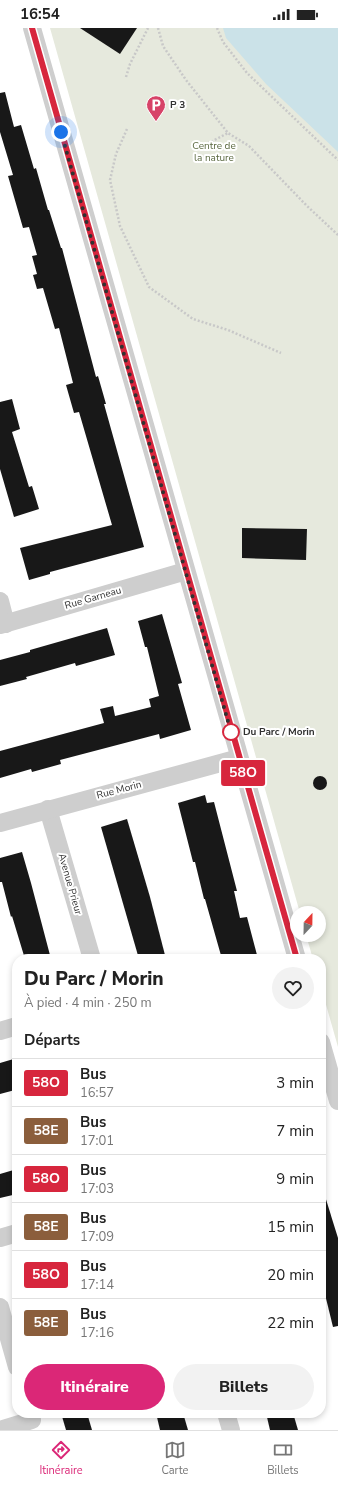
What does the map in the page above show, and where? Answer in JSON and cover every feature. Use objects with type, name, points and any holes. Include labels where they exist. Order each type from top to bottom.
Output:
[{"type":"street","points":[[32,28],[296,954]]},
{"type":"street","name":"Rue Garneau","points":[[3,625],[186,571]]},
{"type":"street","points":[[0,601],[3,625]]},
{"type":"street","name":"Rue Morin","points":[[0,823],[239,758]]},
{"type":"street","name":"Avenue Prieur","points":[[48,809],[91,954]]},
{"type":"street","points":[[0,1031],[12,1027]]},
{"type":"street","points":[[326,1059],[338,1101]]},
{"type":"street","points":[[0,1238],[12,1234]]},
{"type":"street","points":[[0,1306],[12,1349]]},
{"type":"street","points":[[227,1418],[231,1430]]},
{"type":"street","points":[[0,1430],[32,1421]]},
{"type":"path","points":[[126,76],[130,64],[148,28]]},
{"type":"path","points":[[158,28],[163,46],[186,80],[228,133],[249,146],[307,206],[338,235]]},
{"type":"path","points":[[217,28],[223,42],[247,73],[338,160]]},
{"type":"path","points":[[127,129],[116,154],[110,180],[120,226],[149,287],[193,319],[228,330],[281,352]]},
{"type":"path","points":[[197,149],[228,133]]},
{"type":"green space","name":"Centre de la nature","points":[[50,28],[338,28],[338,1047],[326,1005],[326,954],[312,954],[308,942],[326,942],[326,906],[298,906]]},
{"type":"water","points":[[223,28],[338,28],[338,152],[266,84],[226,38]]},
{"type":"building","points":[[80,28],[137,28],[120,54]]},
{"type":"building","points":[[5,92],[14,127],[21,125],[34,169],[36,168],[48,210],[62,248],[96,377],[98,376],[106,404],[104,404],[144,547],[50,572],[50,574],[29,580],[20,548],[112,525],[79,412],[74,413],[66,385],[73,383],[59,328],[55,329],[43,288],[37,289],[33,275],[37,274],[32,256],[37,255],[29,227],[23,228],[8,176],[13,175],[0,132],[0,93]]},
{"type":"building","points":[[12,399],[20,429],[12,432],[29,487],[32,486],[39,509],[14,517],[0,469],[0,402]]},
{"type":"building","points":[[242,528],[307,529],[306,560],[242,558]]},
{"type":"building","points":[[162,614],[182,683],[178,684],[191,730],[160,739],[159,734],[60,760],[61,764],[32,772],[31,769],[0,778],[0,751],[104,723],[100,709],[113,706],[115,716],[151,707],[149,699],[159,696],[147,647],[145,647],[138,621]]},
{"type":"building","points":[[107,628],[115,655],[76,666],[75,663],[26,677],[27,679],[0,686],[0,660]]},
{"type":"building","points":[[317,776],[323,776],[327,780],[327,786],[323,790],[317,790],[313,786],[313,780]]},
{"type":"building","points":[[205,795],[207,803],[214,802],[237,891],[234,891],[240,918],[247,917],[257,954],[221,954],[204,899],[195,862],[193,862],[178,803]]},
{"type":"building","points":[[127,819],[165,954],[138,954],[101,827]]},
{"type":"building","points":[[22,852],[50,954],[23,954],[12,916],[11,917],[2,882],[0,882],[0,858]]},
{"type":"building","points":[[12,1059],[12,1091],[0,1094],[0,1063]]},
{"type":"building","points":[[12,1170],[12,1195],[0,1198],[0,1174]]},
{"type":"building","points":[[326,1199],[338,1238],[338,1326],[333,1327],[326,1298]]},
{"type":"building","points":[[62,1418],[88,1418],[92,1430],[66,1430]]},
{"type":"building","points":[[157,1418],[184,1418],[188,1430],[160,1430]]},
{"type":"building","points":[[267,1418],[294,1418],[298,1430],[270,1430]]},
{"type":"bus line","name":"58O","points":[[32,28],[296,954]]},
{"type":"place","name":"P 3","points":[[156,122]]},
{"type":"place","name":"Du Parc / Morin","points":[[231,732]]},
{"type":"route","points":[[61,132],[231,732]]}]
